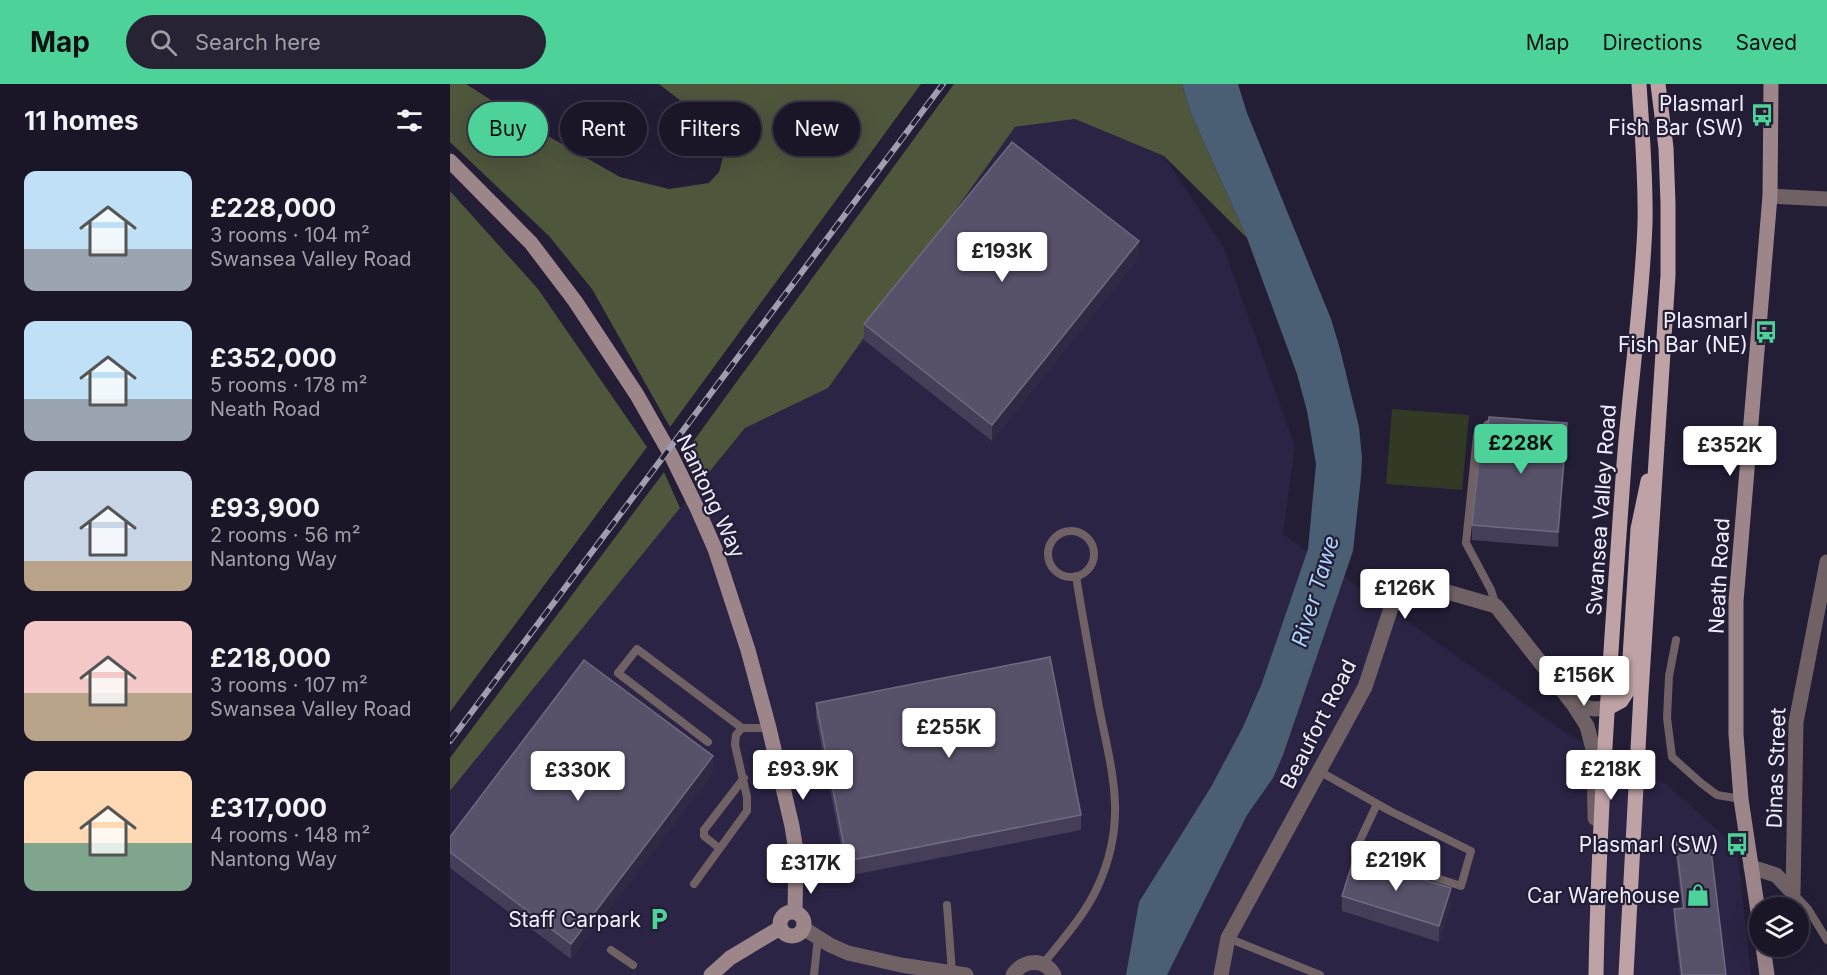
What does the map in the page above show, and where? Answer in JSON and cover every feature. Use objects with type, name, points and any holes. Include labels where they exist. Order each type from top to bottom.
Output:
[{"type":"main road","name":"Swansea Valley Road","points":[[1596,975],[1597,911],[1608,708],[1624,461],[1645,227],[1646,176],[1639,84]]},
{"type":"main road","points":[[1626,975],[1668,275],[1666,148],[1658,84]]},
{"type":"main road","points":[[1608,708],[1621,701],[1628,690],[1638,529],[1659,432]]},
{"type":"street","name":"Neath Road","points":[[1756,897],[1741,799],[1736,734],[1736,602],[1770,196],[1771,84]]},
{"type":"street","name":"Nantong Way","points":[[450,161],[531,243],[575,301],[637,396],[671,455],[715,549],[748,650],[792,826],[796,851],[795,912],[801,916],[803,928]]},
{"type":"street","points":[[1770,196],[1827,199]]},
{"type":"street","name":"Dinas Street","points":[[1793,893],[1796,722],[1822,605],[1827,562]]},
{"type":"street","name":"Beaufort Road","points":[[1221,975],[1228,938],[1365,687],[1392,605],[1437,589],[1496,606]]},
{"type":"street","points":[[1496,606],[1587,726],[1594,753],[1597,911]]},
{"type":"street","points":[[1553,679],[1579,691],[1594,688],[1610,675]]},
{"type":"street","points":[[1573,705],[1594,709],[1608,708]]},
{"type":"street","points":[[1751,867],[1776,875],[1793,893]]},
{"type":"street","points":[[795,912],[781,917],[780,928],[785,934],[792,936],[799,934],[803,928],[848,953],[959,974]]},
{"type":"street","points":[[711,975],[730,958],[780,928]]},
{"type":"street","points":[[1764,957],[1767,975]]},
{"type":"street","points":[[1013,975],[1022,965],[1029,963],[1043,964],[1054,975]]},
{"type":"lane","points":[[1496,606],[1491,590],[1466,543],[1477,435],[1488,424],[1511,421]]},
{"type":"lane","points":[[1065,532],[1081,533],[1092,545],[1093,561],[1089,568],[1076,576],[1069,577],[1057,572],[1048,554],[1052,541],[1065,532]]},
{"type":"lane","points":[[1043,964],[1082,915],[1098,885],[1114,832],[1115,784],[1076,576]]},
{"type":"lane","points":[[1676,640],[1670,676],[1667,718],[1672,757],[1717,795],[1741,799]]},
{"type":"lane","points":[[708,742],[618,673],[637,649],[742,728],[769,728]]},
{"type":"lane","points":[[694,884],[747,811],[744,778],[735,745],[736,735],[742,728]]},
{"type":"lane","points":[[1319,771],[1377,804],[1472,851],[1461,886],[1355,850],[1377,804]]},
{"type":"lane","points":[[719,848],[704,836],[704,830],[744,778]]},
{"type":"lane","points":[[1793,893],[1808,909],[1827,940]]},
{"type":"lane","points":[[947,905],[959,974]]},
{"type":"lane","points":[[814,975],[818,938]]},
{"type":"lane","points":[[1228,938],[1320,975]]},
{"type":"lane","points":[[611,950],[633,965]]},
{"type":"shaded area","points":[[1075,119],[1164,156],[1223,246],[1295,446],[1283,534],[1569,735],[1667,785],[1737,847],[1751,975],[450,975],[450,791],[745,428],[1015,127]]},
{"type":"green space","points":[[450,84],[466,84],[494,102],[468,102],[468,156],[548,156],[548,136],[560,143],[560,156],[583,156],[620,177],[669,189],[709,183],[719,172],[723,156],[761,156],[761,102],[682,102],[659,84],[921,84],[670,427],[592,289],[549,236],[450,142]]},
{"type":"green space","points":[[954,84],[1182,84],[1191,114],[1247,238],[1164,156],[1075,119],[1015,127],[828,388],[745,428],[697,487],[684,454]]},
{"type":"green space","points":[[450,191],[538,289],[647,447],[450,712]]},
{"type":"green space","points":[[1392,409],[1469,415],[1462,490],[1386,484]]},
{"type":"green space","points":[[664,472],[680,508],[450,791],[450,758]]},
{"type":"water","name":"River Tawe","points":[[1182,84],[1238,84],[1247,113],[1331,319],[1359,427],[1361,477],[1353,551],[1273,778],[1247,815],[1167,975],[1126,975],[1139,902],[1211,787],[1243,727],[1262,683],[1308,549],[1316,464],[1307,411],[1297,374],[1247,238],[1191,114]]},
{"type":"building","points":[[1012,142],[1139,241],[992,425],[864,324]]},
{"type":"building","points":[[1489,417],[1567,423],[1558,532],[1472,525],[1481,439],[1487,440]]},
{"type":"building","points":[[1050,657],[1081,815],[847,861],[816,703]]},
{"type":"building","points":[[584,660],[713,756],[571,944],[450,852],[450,837]]},
{"type":"building","name":"Car Warehouse","points":[[1705,838],[1704,851],[1711,850],[1726,975],[1682,975],[1674,909],[1684,908],[1676,842]]},
{"type":"building","points":[[1354,858],[1451,888],[1439,926],[1342,896]]},
{"type":"railway","points":[[450,741],[943,84]]},
{"type":"place","name":"Plasmarl Fish Bar (SW)","points":[[1762,115]]},
{"type":"place","name":"Plasmarl Fish Bar (NE)","points":[[1766,332]]},
{"type":"place","name":"Plasmarl (SW)","points":[[1737,844]]},
{"type":"place","name":"Car Warehouse","points":[[1698,895]]},
{"type":"place","name":"Staff Carpark","points":[[659,919]]}]
